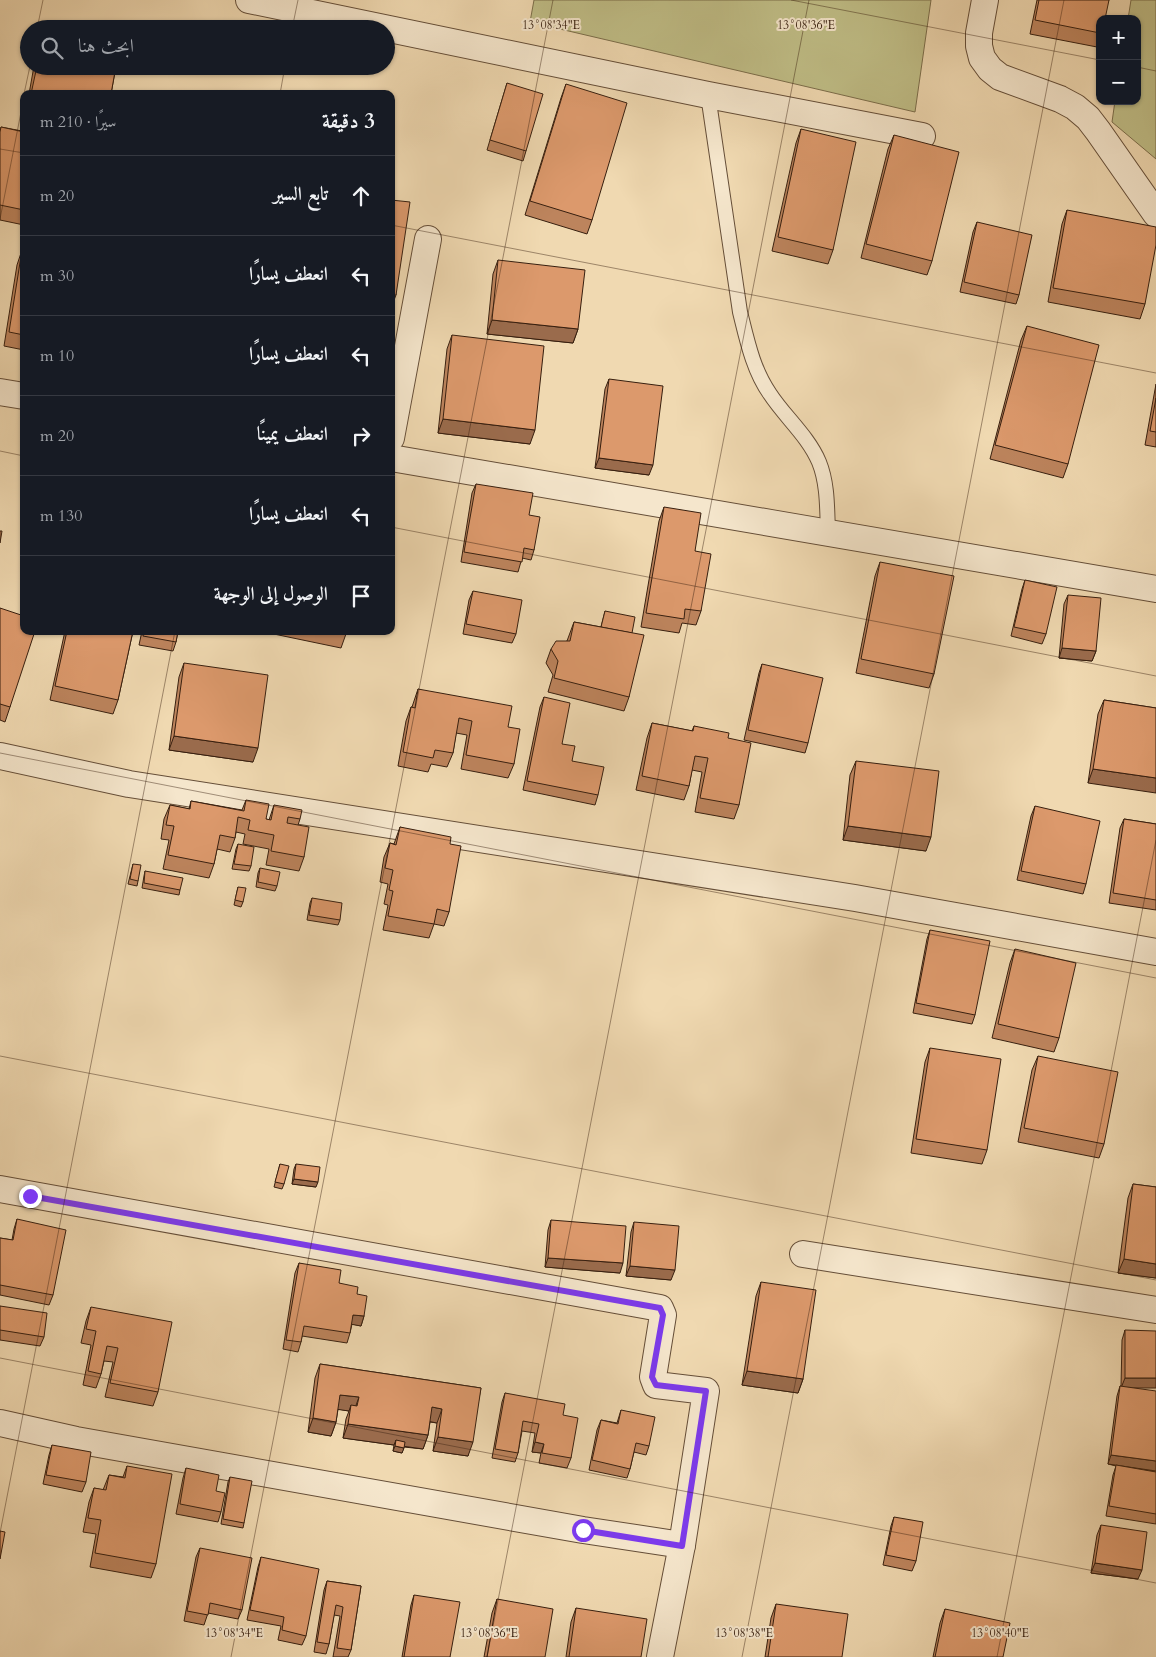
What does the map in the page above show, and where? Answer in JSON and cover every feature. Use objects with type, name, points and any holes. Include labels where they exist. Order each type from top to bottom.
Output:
[{"type":"street","points":[[249,0],[346,20]]},
{"type":"street","points":[[985,0],[979,33],[979,46],[982,58],[990,69],[1000,77],[1060,99],[1075,107],[1088,118],[1156,214]]},
{"type":"street","points":[[395,30],[708,95],[922,136]]},
{"type":"street","points":[[395,416],[428,239]]},
{"type":"street","points":[[0,392],[20,395]]},
{"type":"street","points":[[395,459],[1156,590]]},
{"type":"street","points":[[0,756],[129,784],[846,896],[1156,952]]},
{"type":"street","points":[[0,1189],[660,1308],[663,1315],[652,1377],[654,1382],[656,1385],[706,1391],[682,1546],[660,1657]]},
{"type":"street","points":[[803,1254],[1156,1310]]},
{"type":"street","points":[[0,1423],[76,1440],[682,1546]]},
{"type":"lane","points":[[708,95],[740,312],[747,339],[755,368],[769,393],[810,444],[820,463],[826,484],[828,533]]},
{"type":"shaded area","points":[[534,0],[931,0],[915,112],[530,22]]},
{"type":"shaded area","points":[[1131,0],[1156,0],[1156,159],[1112,122],[1114,105],[1141,105],[1141,15],[1129,15]]},
{"type":"building","points":[[1039,0],[1109,0],[1106,15],[1096,15],[1096,32],[1035,20]]},
{"type":"building","points":[[35,75],[114,75],[112,90],[32,90]]},
{"type":"building","points":[[507,83],[543,94],[526,151],[490,140]]},
{"type":"building","points":[[566,84],[627,103],[592,220],[530,201]]},
{"type":"building","points":[[1,127],[20,131],[20,209],[0,205]]},
{"type":"building","points":[[801,129],[856,142],[833,250],[778,237]]},
{"type":"building","points":[[894,135],[959,152],[932,261],[866,244]]},
{"type":"building","points":[[395,200],[410,202],[395,295]]},
{"type":"building","points":[[1067,210],[1156,227],[1156,245],[1145,304],[1053,288]]},
{"type":"building","points":[[977,222],[1032,235],[1019,295],[964,282]]},
{"type":"building","points":[[498,260],[585,270],[578,329],[492,320]]},
{"type":"building","points":[[20,263],[20,334],[9,332]]},
{"type":"building","points":[[1027,326],[1099,345],[1068,464],[995,445]]},
{"type":"building","points":[[452,335],[544,346],[535,430],[443,419]]},
{"type":"building","points":[[609,379],[663,386],[653,465],[599,458]]},
{"type":"building","points":[[1156,398],[1156,432],[1150,431]]},
{"type":"building","points":[[476,484],[533,493],[529,515],[540,517],[534,550],[524,548],[522,562],[464,552]]},
{"type":"building","points":[[664,507],[701,513],[695,551],[711,554],[701,611],[685,609],[684,619],[646,613]]},
{"type":"building","points":[[880,562],[954,576],[934,674],[861,659]]},
{"type":"building","points":[[1025,580],[1057,587],[1046,634],[1014,627]]},
{"type":"building","points":[[473,591],[522,600],[516,634],[466,624]]},
{"type":"building","points":[[1068,595],[1101,598],[1096,651],[1062,648]]},
{"type":"building","points":[[0,608],[20,615],[20,635],[34,635],[10,707],[0,704]]},
{"type":"building","points":[[605,611],[635,617],[632,633],[601,627]]},
{"type":"building","points":[[574,622],[644,635],[629,697],[554,678],[558,661],[551,649],[556,641],[570,641]]},
{"type":"building","points":[[66,635],[132,635],[118,700],[55,686]]},
{"type":"building","points":[[143,635],[177,635],[176,642]]},
{"type":"building","points":[[184,663],[268,675],[258,748],[174,736]]},
{"type":"building","points":[[762,664],[823,678],[808,743],[748,730]]},
{"type":"building","points":[[418,689],[512,706],[508,727],[520,729],[514,764],[466,755],[472,721],[459,718],[453,753],[435,750],[433,758],[403,752],[411,707],[415,708]]},
{"type":"building","points":[[544,697],[570,703],[562,744],[575,746],[572,761],[604,767],[598,795],[527,781]]},
{"type":"building","points":[[1104,700],[1156,708],[1156,778],[1093,769]]},
{"type":"building","points":[[652,723],[693,731],[694,726],[729,733],[728,738],[751,743],[739,805],[700,798],[708,758],[695,756],[689,786],[642,776]]},
{"type":"building","points":[[856,761],[939,771],[931,837],[848,826]]},
{"type":"building","points":[[246,800],[269,804],[266,819],[271,820],[274,805],[302,810],[300,819],[288,817],[287,823],[309,827],[304,857],[271,851],[274,835],[248,830],[250,820],[238,817],[235,838],[220,835],[214,864],[168,855],[174,826],[166,825],[170,805],[190,809],[191,801],[244,811]]},
{"type":"building","points":[[1035,806],[1100,821],[1086,884],[1021,871]]},
{"type":"building","points":[[1124,819],[1156,824],[1156,900],[1113,893]]},
{"type":"building","points":[[400,827],[451,837],[450,844],[461,846],[449,912],[437,909],[434,924],[388,916],[393,891],[389,890],[393,870],[385,868],[390,843],[396,845]]},
{"type":"building","points":[[238,844],[254,847],[251,866],[234,864]]},
{"type":"building","points":[[133,864],[141,865],[138,881],[130,879]]},
{"type":"building","points":[[260,868],[280,872],[277,886],[258,882]]},
{"type":"building","points":[[145,871],[183,878],[180,890],[144,883]]},
{"type":"building","points":[[238,887],[246,888],[243,902],[235,900]]},
{"type":"building","points":[[312,898],[342,903],[340,920],[309,915]]},
{"type":"building","points":[[930,930],[990,941],[975,1015],[916,1003]]},
{"type":"building","points":[[1015,949],[1076,963],[1059,1038],[998,1024]]},
{"type":"building","points":[[930,1048],[1001,1059],[987,1150],[916,1139]]},
{"type":"building","points":[[1038,1056],[1118,1072],[1104,1144],[1024,1128]]},
{"type":"building","points":[[280,1164],[289,1166],[284,1184],[275,1182]]},
{"type":"building","points":[[296,1164],[320,1167],[318,1182],[294,1179]]},
{"type":"building","points":[[1133,1184],[1156,1187],[1156,1264],[1124,1259]]},
{"type":"building","points":[[17,1219],[66,1230],[53,1295],[0,1285],[0,1238],[13,1240]]},
{"type":"building","points":[[551,1220],[626,1226],[623,1263],[548,1258]]},
{"type":"building","points":[[634,1222],[679,1226],[675,1270],[630,1266]]},
{"type":"building","points":[[299,1263],[341,1270],[339,1283],[358,1287],[357,1294],[367,1296],[364,1316],[353,1315],[350,1333],[304,1326],[301,1342],[286,1340]]},
{"type":"building","points":[[761,1282],[816,1290],[803,1379],[747,1371]]},
{"type":"building","points":[[0,1306],[47,1313],[44,1337],[0,1330]]},
{"type":"building","points":[[91,1307],[172,1322],[158,1392],[110,1383],[118,1348],[107,1346],[101,1374],[88,1371],[96,1331],[86,1329]]},
{"type":"building","points":[[1125,1330],[1156,1331],[1156,1378],[1125,1378]]},
{"type":"building","points":[[320,1364],[481,1388],[473,1442],[438,1437],[442,1409],[432,1407],[428,1435],[348,1424],[351,1405],[357,1406],[359,1397],[340,1395],[336,1422],[313,1418]]},
{"type":"building","points":[[1120,1386],[1156,1391],[1156,1461],[1111,1455]]},
{"type":"building","points":[[505,1393],[565,1404],[563,1415],[578,1418],[571,1458],[542,1453],[544,1444],[535,1442],[539,1424],[523,1421],[518,1453],[495,1449]]},
{"type":"building","points":[[621,1410],[655,1417],[649,1446],[636,1443],[630,1469],[592,1460],[601,1420],[618,1424]]},
{"type":"building","points":[[396,1440],[405,1442],[404,1448],[395,1446]]},
{"type":"building","points":[[52,1445],[91,1452],[86,1482],[46,1475]]},
{"type":"building","points":[[1116,1465],[1156,1472],[1156,1514],[1109,1506]]},
{"type":"building","points":[[127,1466],[172,1474],[156,1564],[95,1553],[101,1520],[88,1518],[94,1488],[106,1490],[109,1475],[125,1478]]},
{"type":"building","points":[[186,1468],[219,1475],[216,1491],[225,1493],[221,1512],[180,1504]]},
{"type":"building","points":[[230,1477],[252,1481],[244,1523],[223,1519]]},
{"type":"building","points":[[894,1517],[923,1522],[916,1561],[886,1555]]},
{"type":"building","points":[[1101,1525],[1147,1532],[1142,1570],[1095,1563]]},
{"type":"building","points":[[0,1531],[5,1532],[0,1559]]},
{"type":"building","points":[[200,1548],[252,1558],[242,1610],[210,1603],[208,1615],[187,1611]]},
{"type":"building","points":[[261,1557],[319,1569],[306,1636],[282,1630],[284,1617],[250,1610]]},
{"type":"building","points":[[327,1581],[361,1586],[351,1650],[337,1648],[343,1607],[336,1605],[329,1644],[317,1642]]},
{"type":"building","points":[[414,1595],[460,1602],[450,1657],[404,1657]]},
{"type":"building","points":[[497,1599],[553,1609],[545,1657],[487,1657]]},
{"type":"building","points":[[776,1604],[848,1614],[842,1657],[768,1657]]},
{"type":"building","points":[[576,1608],[647,1619],[641,1657],[569,1657]]},
{"type":"building","points":[[945,1609],[1010,1623],[1003,1657],[935,1657]]},
{"type":"route","points":[[30,1196],[660,1308],[663,1315],[652,1377],[654,1382],[656,1385],[706,1391],[682,1546],[583,1530]]}]
